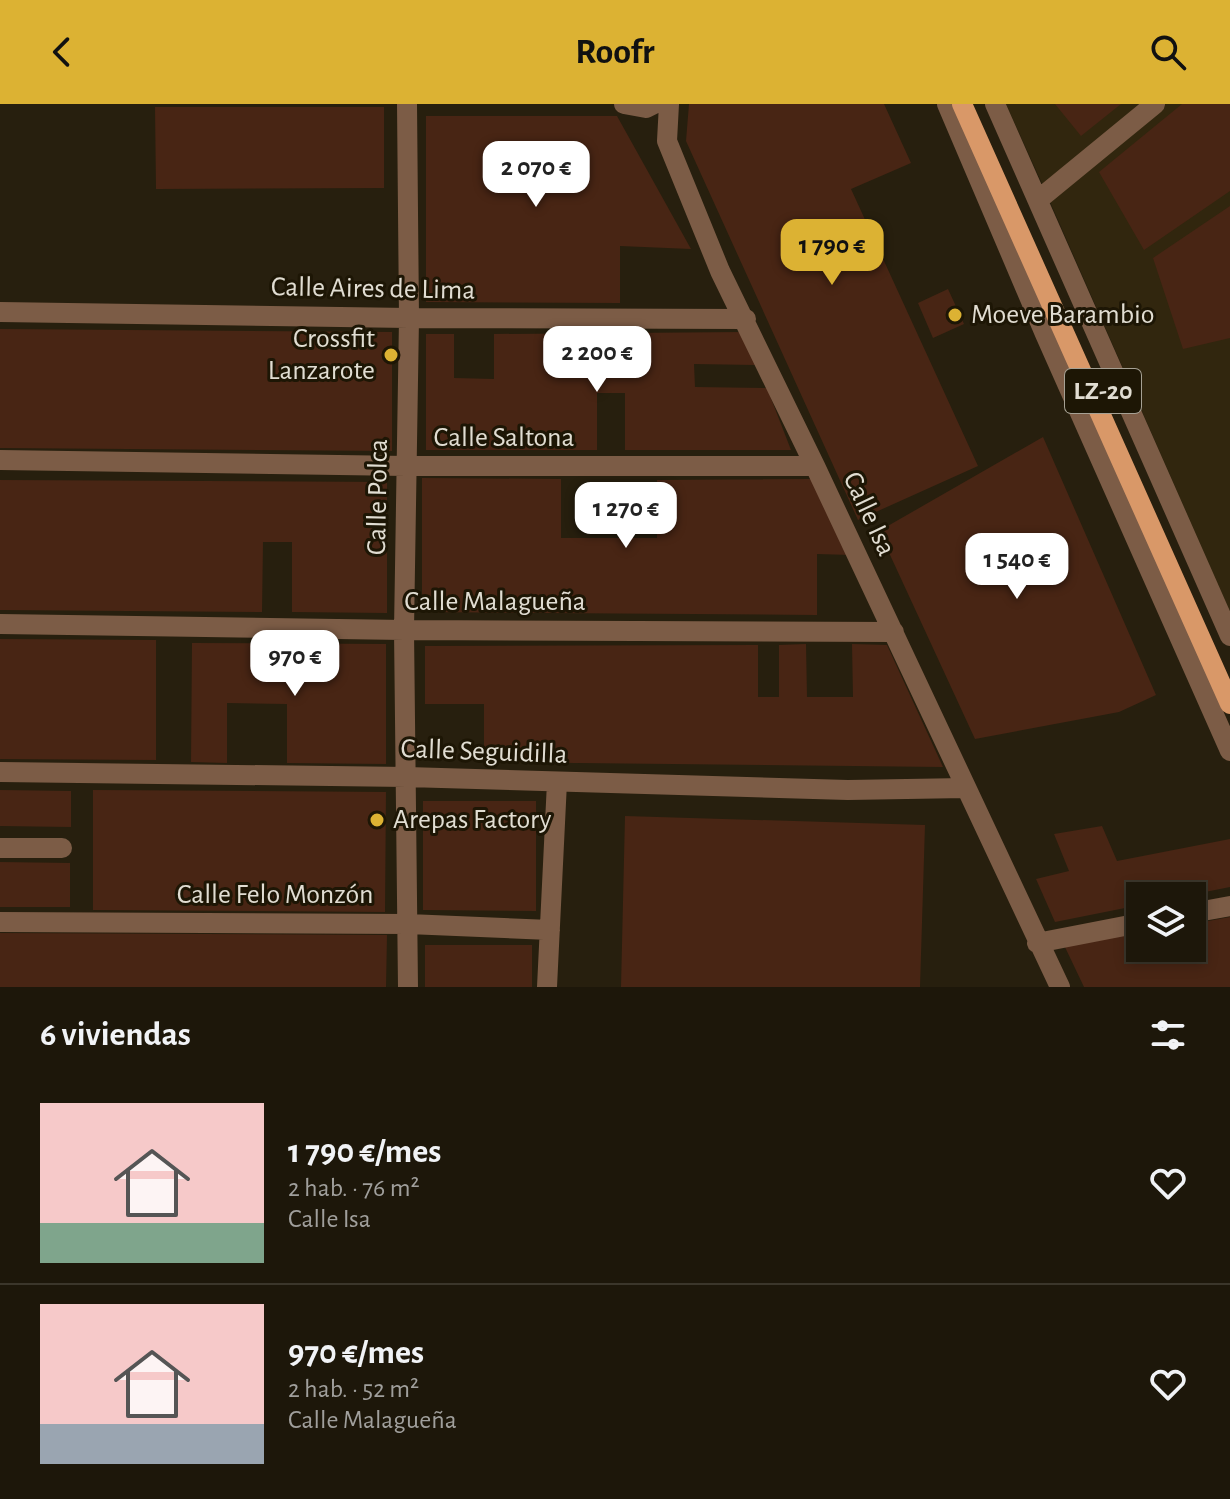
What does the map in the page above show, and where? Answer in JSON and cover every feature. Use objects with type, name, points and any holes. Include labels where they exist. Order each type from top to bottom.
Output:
[{"type":"main road","points":[[956,104],[972,160],[1042,285]]},
{"type":"main road","name":"LZ-20","points":[[962,104],[1230,704]]},
{"type":"main road","name":"LZ-20","points":[[976,104],[1230,678]]},
{"type":"street","name":"Calle Polca","points":[[407,104],[409,318],[404,630],[408,987]]},
{"type":"street","points":[[624,104],[646,108],[654,104]]},
{"type":"street","name":"Calle Isa","points":[[669,104],[667,141],[720,271],[746,319],[1060,987]]},
{"type":"street","points":[[947,104],[1230,751]]},
{"type":"street","points":[[995,104],[1230,636]]},
{"type":"street","points":[[1038,200],[1155,104]]},
{"type":"street","name":"Calle Aires de Lima","points":[[0,312],[746,319]]},
{"type":"street","name":"Calle Saltona","points":[[0,460],[406,466],[815,466]]},
{"type":"street","name":"Calle Malagueña","points":[[0,624],[894,632]]},
{"type":"street","name":"Calle Seguidilla","points":[[0,772],[407,777],[848,790],[965,788]]},
{"type":"street","points":[[547,987],[557,782]]},
{"type":"street","points":[[0,848],[62,848]]},
{"type":"street","points":[[1206,910],[1230,906]]},
{"type":"street","name":"Calle Felo Monzón","points":[[0,922],[408,924],[550,930]]},
{"type":"street","points":[[1037,943],[1126,926]]},
{"type":"shaded area","points":[[1006,104],[1230,104],[1230,612],[1041,181]]},
{"type":"building","points":[[689,104],[884,104],[911,163],[851,189],[978,466],[858,520],[686,141]]},
{"type":"building","points":[[1055,104],[1121,104],[1081,136]]},
{"type":"building","points":[[1182,104],[1230,104],[1230,191],[1144,250],[1099,172]]},
{"type":"building","points":[[155,107],[384,107],[384,188],[156,189]]},
{"type":"building","points":[[426,116],[617,116],[691,249],[620,246],[620,303],[426,302]]},
{"type":"building","points":[[1230,206],[1230,338],[1183,349],[1153,258]]},
{"type":"building","points":[[948,289],[964,324],[933,338],[918,303]]},
{"type":"building","points":[[0,329],[392,332],[392,451],[0,448]]},
{"type":"building","points":[[743,332],[755,365],[694,364],[695,387],[767,388],[791,450],[625,450],[625,393],[597,393],[597,450],[426,450],[426,334],[454,334],[454,378],[494,379],[494,334]]},
{"type":"building","points":[[1043,437],[1156,695],[1119,712],[975,739],[879,531]]},
{"type":"building","points":[[422,478],[561,479],[561,538],[657,538],[657,480],[811,479],[851,555],[817,554],[817,615],[422,612]]},
{"type":"building","points":[[0,480],[387,482],[387,613],[292,612],[292,542],[263,542],[262,612],[0,610]]},
{"type":"building","points":[[0,639],[156,640],[156,760],[0,759]]},
{"type":"building","points":[[192,643],[386,644],[386,764],[287,763],[287,704],[227,703],[227,763],[191,762]]},
{"type":"building","points":[[806,644],[807,697],[853,697],[852,644],[887,645],[943,767],[484,762],[484,704],[425,704],[425,646],[758,645],[758,697],[779,697],[779,645]]},
{"type":"building","points":[[0,790],[71,791],[71,827],[0,826]]},
{"type":"building","points":[[93,790],[386,792],[385,912],[93,910]]},
{"type":"building","points":[[423,801],[536,801],[536,911],[423,910]]},
{"type":"building","points":[[625,816],[925,825],[920,987],[621,987]]},
{"type":"building","points":[[1102,826],[1117,861],[1230,839],[1230,887],[1206,892],[1206,882],[1126,882],[1126,908],[1055,922],[1036,879],[1069,871],[1054,834]]},
{"type":"building","points":[[0,862],[70,863],[70,907],[0,907]]},
{"type":"building","points":[[1230,917],[1230,987],[1084,987],[1064,945],[1126,934],[1126,962],[1206,962],[1206,921]]},
{"type":"building","points":[[0,933],[387,935],[386,987],[0,987]]},
{"type":"building","points":[[425,945],[532,945],[532,987],[425,987]]},
{"type":"place","name":"Moeve Barambio","points":[[955,315]]},
{"type":"place","name":"Crossfit Lanzarote","points":[[391,355]]},
{"type":"place","name":"Arepas Factory","points":[[377,820]]}]
